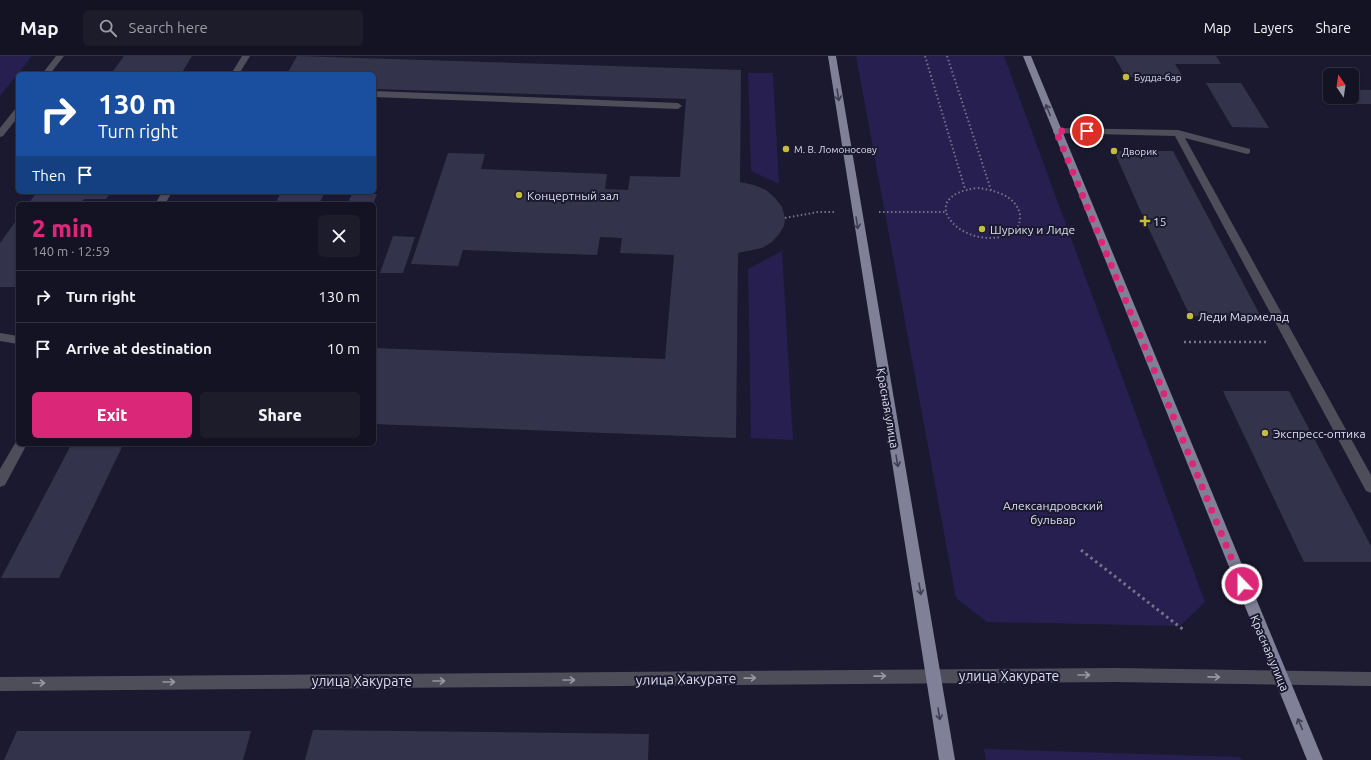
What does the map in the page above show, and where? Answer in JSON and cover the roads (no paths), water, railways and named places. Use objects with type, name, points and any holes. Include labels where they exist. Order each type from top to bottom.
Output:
[{"type":"main road","name":"Красная улица","points":[[832,56],[876,340],[947,760]]},
{"type":"main road","name":"Красная улица","points":[[1027,56],[1056,131],[1315,760]]},
{"type":"street","points":[[48,72],[60,56]]},
{"type":"street","points":[[236,72],[246,56]]},
{"type":"street","points":[[376,94],[678,106]]},
{"type":"street","points":[[0,134],[16,114]]},
{"type":"street","points":[[1056,131],[1178,134],[1247,151]]},
{"type":"street","points":[[1178,134],[1371,487]]},
{"type":"street","points":[[0,338],[16,340]]},
{"type":"street","points":[[0,481],[20,446]]},
{"type":"street","name":"улица Хакурате","points":[[0,684],[933,676],[1371,679]]},
{"type":"place","name":"Будда-бар","points":[[1126,77]]},
{"type":"place","name":"М. В. Ломоносову","points":[[786,149]]},
{"type":"place","name":"Дворик","points":[[1114,151]]},
{"type":"place","name":"Концертный зал","points":[[519,195]]},
{"type":"place","name":"15","points":[[1145,221]]},
{"type":"place","name":"Шурику и Лиде","points":[[982,229]]},
{"type":"place","name":"Леди Мармелад","points":[[1190,316]]},
{"type":"place","name":"Экспресс-оптика","points":[[1265,433]]},
{"type":"park label","name":"Александровский бульвар","points":[[1053,512]]}]
